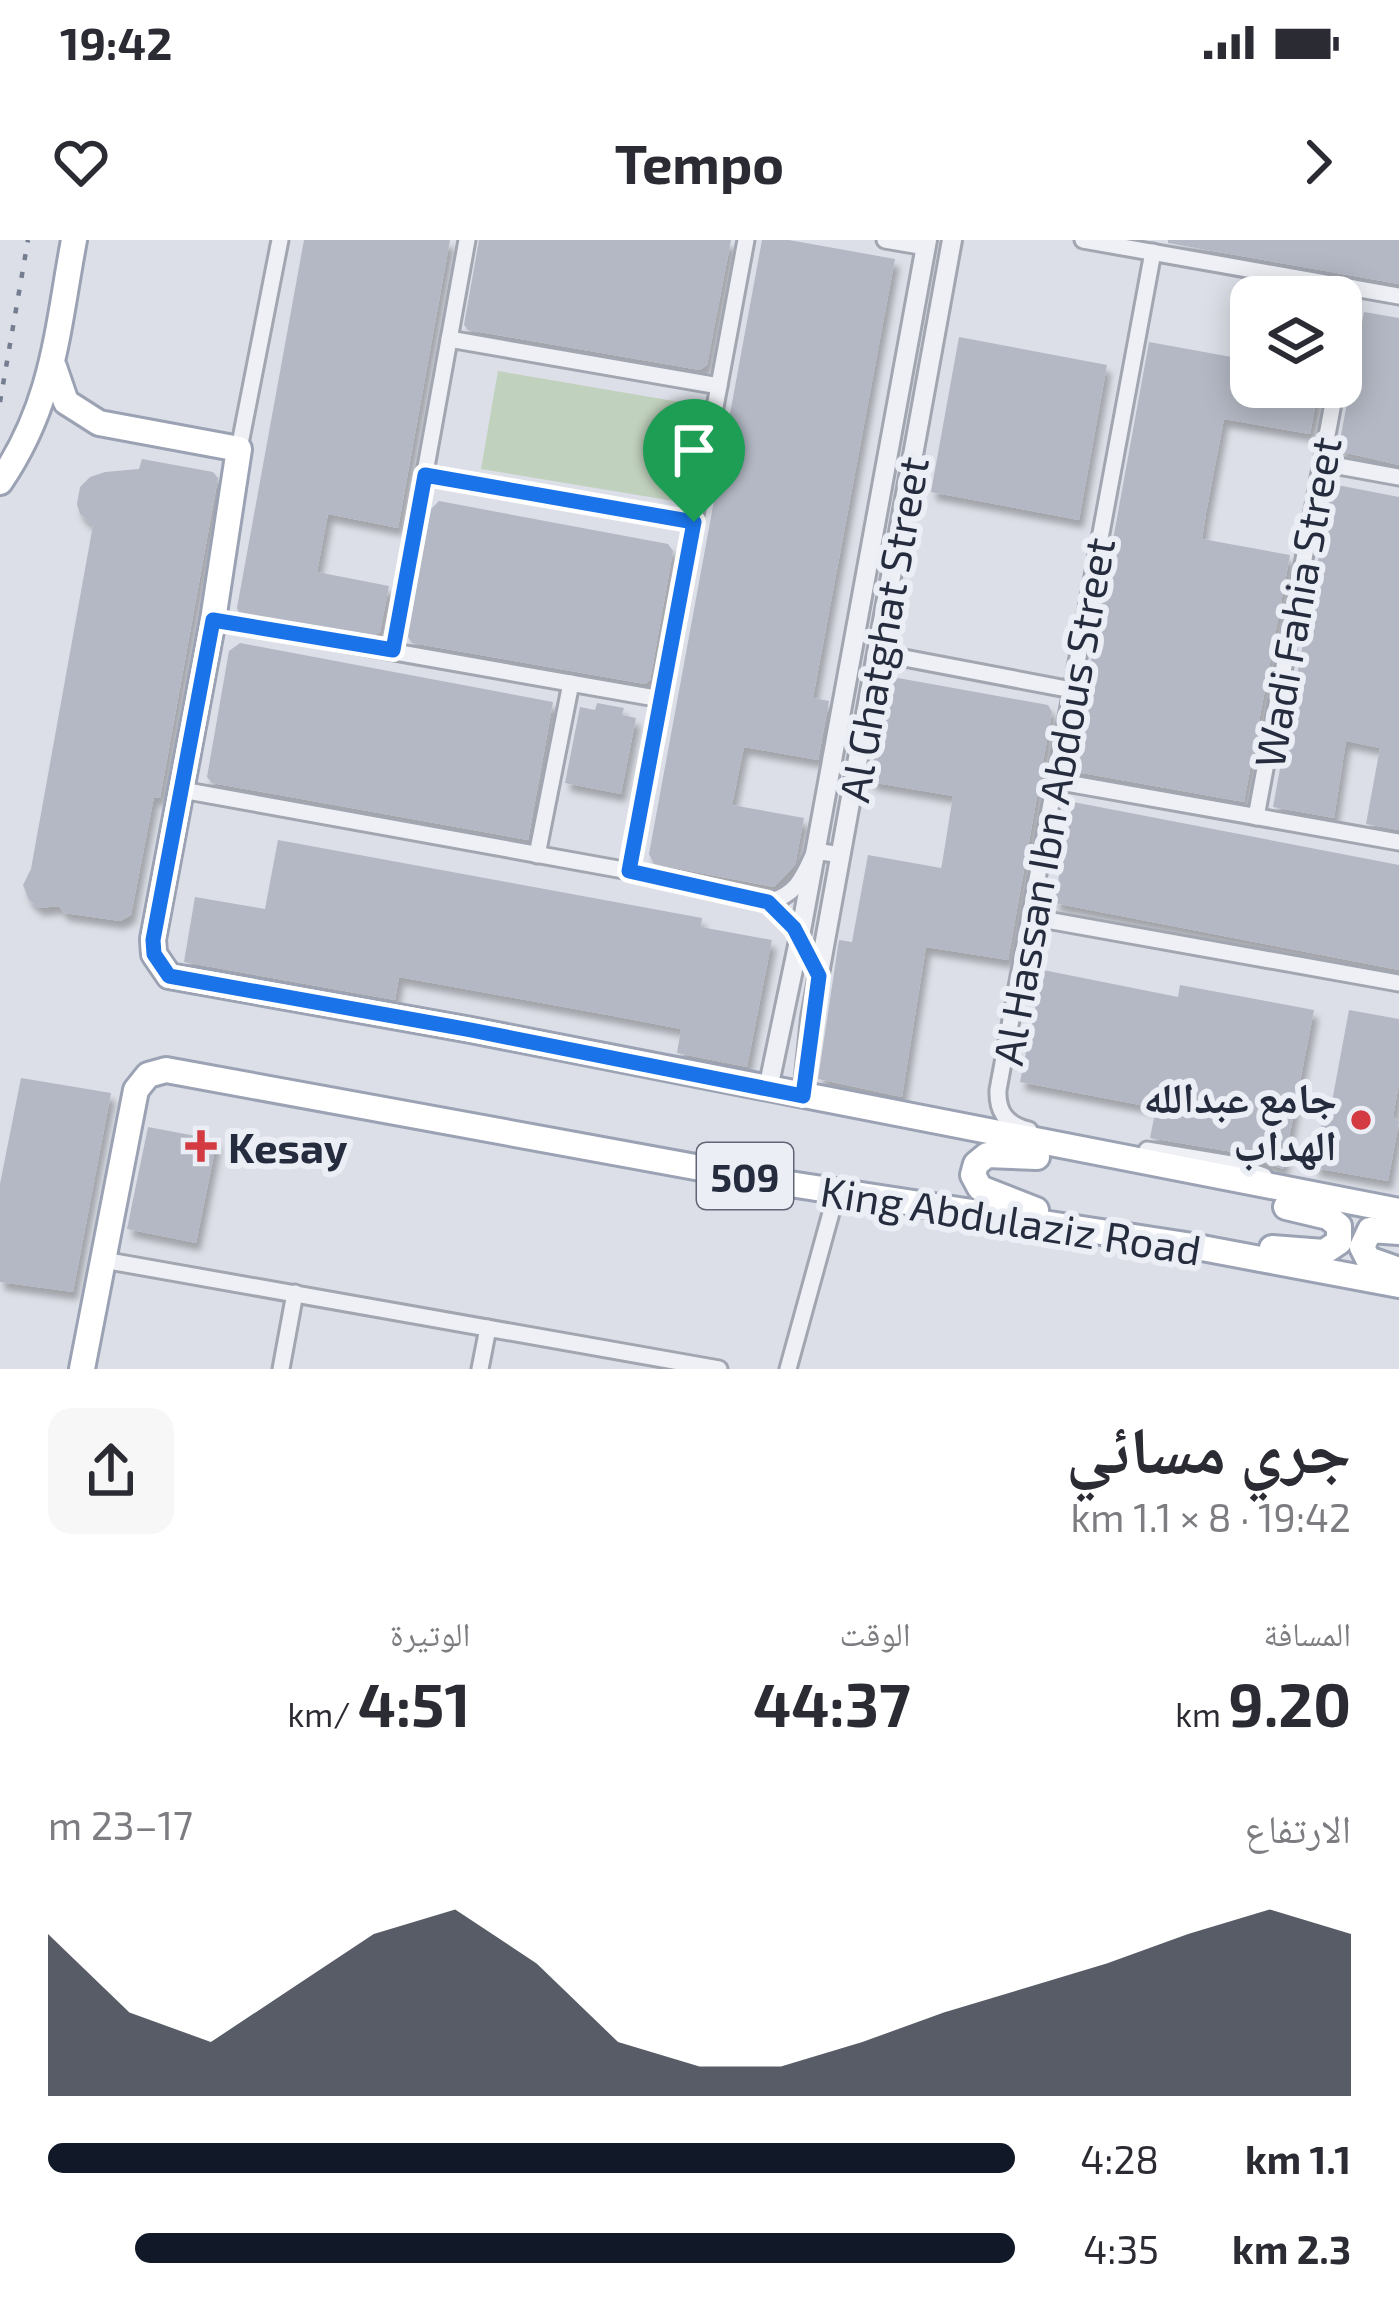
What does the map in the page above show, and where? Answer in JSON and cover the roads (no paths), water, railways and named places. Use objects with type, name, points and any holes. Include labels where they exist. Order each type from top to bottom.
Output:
[{"type":"main road","points":[[0,482],[36,417],[54,367],[74,240]]},
{"type":"main road","points":[[54,367],[66,402],[99,423],[239,449],[182,790]]},
{"type":"main road","name":"King Abdulaziz Road","points":[[182,790],[153,940],[154,954],[169,976],[471,1030],[1399,1211]]},
{"type":"main road","name":"King Abdulaziz Road","points":[[103,1260],[136,1090],[148,1075],[166,1070],[837,1191],[1186,1245],[1399,1285]]},
{"type":"main road","points":[[1074,1228],[995,1197],[980,1188],[973,1175],[976,1164],[987,1155],[1047,1158],[1080,1150]]},
{"type":"main road","name":"509","points":[[1186,1245],[1220,1240],[1324,1252],[1339,1242],[1339,1226],[1328,1217],[1252,1200],[1201,1174]]},
{"type":"main road","points":[[1399,1232],[1370,1230],[1362,1247],[1368,1259],[1399,1270]]},
{"type":"main road","points":[[82,1369],[103,1260]]},
{"type":"street","points":[[239,449],[280,240]]},
{"type":"street","points":[[393,650],[467,240]]},
{"type":"street","points":[[629,871],[746,240]]},
{"type":"street","points":[[885,240],[926,244]]},
{"type":"street","name":"Al Ghatghat Street","points":[[803,1096],[811,1018],[952,240]]},
{"type":"street","points":[[1084,240],[1287,276]]},
{"type":"street","name":"Al Ghatghat Street","points":[[768,1089],[926,244]]},
{"type":"street","name":"Al Hassan Ibn Abdous Street","points":[[1153,252],[998,1090],[1000,1109],[1019,1128],[1231,1164],[1298,1193]]},
{"type":"street","points":[[1362,289],[1399,296]]},
{"type":"street","points":[[449,339],[719,386]]},
{"type":"street","name":"Wadi Fahia Street","points":[[1256,817],[1332,408]]},
{"type":"street","points":[[1322,464],[1399,477]]},
{"type":"street","points":[[425,475],[694,522]]},
{"type":"street","points":[[213,620],[661,699]]},
{"type":"street","points":[[878,653],[1072,690]]},
{"type":"street","points":[[536,855],[571,683]]},
{"type":"street","points":[[1055,781],[1399,842]]},
{"type":"street","points":[[182,790],[629,871],[768,902],[790,895],[799,886],[815,851],[841,855]]},
{"type":"street","points":[[768,902],[800,936],[819,976]]},
{"type":"street","points":[[1030,917],[1399,983]]},
{"type":"street","points":[[784,1014],[797,1026],[811,1018]]},
{"type":"street","points":[[788,1369],[837,1191]]},
{"type":"street","points":[[103,1260],[671,1365],[719,1369]]},
{"type":"street","points":[[281,1369],[295,1293]]},
{"type":"street","points":[[481,1369],[488,1328]]},
{"type":"railway","points":[[0,402],[28,240]]},
{"type":"place","name":"جامع عبدالله الهداب","points":[[1361,1120]]},
{"type":"place","name":"Kesay","points":[[201,1146]]}]
